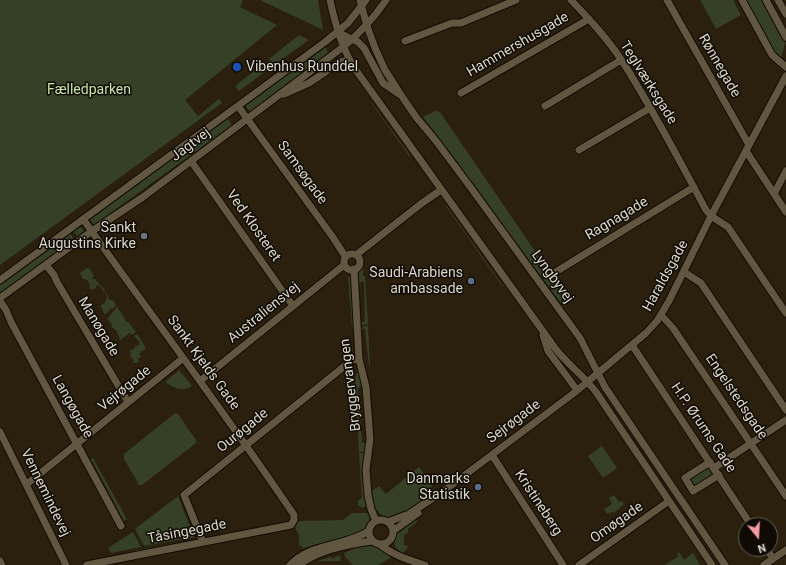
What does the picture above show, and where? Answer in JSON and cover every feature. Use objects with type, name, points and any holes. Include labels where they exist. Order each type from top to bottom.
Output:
[{"type":"street","points":[[330,0],[338,32],[351,63],[541,330],[562,358],[588,381],[712,565]]},
{"type":"street","name":"Jagtvej","points":[[0,300],[92,231],[143,197],[343,47],[367,26],[386,0]]},
{"type":"street","points":[[405,41],[452,23],[461,23],[516,0]]},
{"type":"street","name":"Teglværksgade","points":[[571,0],[589,19],[621,60],[650,108],[694,187]]},
{"type":"street","name":"Rønnegade","points":[[667,0],[747,148],[786,212]]},
{"type":"street","points":[[742,0],[772,55],[786,67]]},
{"type":"street","points":[[766,0],[786,37]]},
{"type":"street","points":[[778,0],[786,14]]},
{"type":"street","name":"Jagtvej","points":[[0,280],[338,32],[348,23],[363,2]]},
{"type":"street","name":"Lyngbyvej","points":[[363,2],[367,26],[385,70],[401,95],[416,117],[471,188],[580,338],[608,392],[725,565]]},
{"type":"street","name":"Hammershusgade","points":[[461,93],[589,19]]},
{"type":"street","points":[[338,32],[352,39],[364,48],[383,83],[401,95]]},
{"type":"street","points":[[544,106],[621,60]]},
{"type":"street","points":[[275,98],[309,83],[340,62],[345,61],[351,63]]},
{"type":"street","name":"Haraldsgade","points":[[598,373],[646,333],[661,315],[711,216],[786,76]]},
{"type":"street","name":"Samsøgade","points":[[238,106],[345,256]]},
{"type":"street","points":[[579,150],[650,108]]},
{"type":"street","name":"Ved Klosteret","points":[[191,161],[294,306]]},
{"type":"street","points":[[774,194],[786,171]]},
{"type":"street","points":[[694,187],[706,210],[711,216],[728,227],[786,313]]},
{"type":"street","name":"Ragnagade","points":[[554,273],[694,187]]},
{"type":"street","points":[[356,254],[360,263],[354,269],[347,268],[343,261],[345,256],[356,254],[441,190]]},
{"type":"street","name":"Sankt Kjelds Gade","points":[[83,219],[182,359],[200,380],[247,445],[294,515],[294,520],[291,525]]},
{"type":"street","name":"Manøgade","points":[[46,265],[54,275],[128,402]]},
{"type":"street","name":"Australiensvej","points":[[200,380],[344,265]]},
{"type":"street","name":"Bryggervangen","points":[[354,269],[359,359],[366,387],[370,433],[370,448],[366,470],[368,495],[371,509],[376,521]]},
{"type":"street","points":[[684,272],[701,283],[786,410]]},
{"type":"street","name":"Langøgade","points":[[0,300],[121,526]]},
{"type":"street","name":"Engelstedsgade","points":[[661,315],[673,328],[786,496]]},
{"type":"street","points":[[541,330],[548,351],[577,390]]},
{"type":"street","name":"H.P. Ørums Gade","points":[[632,345],[746,517]]},
{"type":"street","name":"Vejrøgade","points":[[27,484],[182,359]]},
{"type":"street","name":"Ourøgade","points":[[203,542],[184,495],[352,360],[359,359]]},
{"type":"street","name":"Sejrøgade","points":[[388,522],[409,514],[445,490],[598,373]]},
{"type":"street","points":[[719,475],[693,491],[685,478],[751,443],[786,420]]},
{"type":"street","name":"Vennemindevej","points":[[0,432],[66,565]]},
{"type":"street","name":"Kristineberg","points":[[492,455],[563,565]]},
{"type":"street","name":"Sejrøgade","points":[[393,531],[437,498],[445,490]]},
{"type":"street","name":"Omøgade","points":[[579,565],[669,501]]},
{"type":"street","points":[[299,565],[316,554],[352,545],[376,542],[386,543],[390,539],[393,531],[388,522],[382,520],[376,521],[371,525],[369,531],[370,536],[376,542],[403,559],[426,565]]},
{"type":"street","name":"Tåsingegade","points":[[87,565],[291,525]]},
{"type":"street","points":[[290,565],[303,554],[312,550],[351,540],[362,536],[369,531]]},
{"type":"street","points":[[390,539],[395,554]]},
{"type":"street","points":[[764,565],[786,550]]},
{"type":"street","points":[[0,561],[2,565]]},
{"type":"green space","name":"Fælledparken","points":[[0,0],[243,0],[240,7],[277,25],[185,100],[198,116],[219,99],[222,103],[0,265]]},
{"type":"green space","points":[[260,0],[318,0],[323,30]]},
{"type":"green space","points":[[700,0],[733,0],[741,15],[716,29]]},
{"type":"green space","points":[[746,0],[762,0],[785,43],[781,59],[774,52]]},
{"type":"green space","points":[[299,35],[309,40],[274,65],[269,59]]},
{"type":"green space","points":[[326,47],[328,53],[250,112],[245,105]]},
{"type":"green space","points":[[262,65],[266,71],[239,91],[235,86]]},
{"type":"green space","points":[[371,103],[410,155],[410,157]]},
{"type":"green space","points":[[435,111],[440,112],[567,298],[566,306],[563,306],[423,117]]},
{"type":"green space","points":[[227,118],[232,125],[94,225],[90,219]]},
{"type":"green space","points":[[446,205],[503,286],[502,286]]},
{"type":"green space","points":[[80,226],[85,232],[78,237],[73,230]]},
{"type":"green space","points":[[70,233],[74,240],[0,294],[0,285],[3,282]]},
{"type":"green space","points":[[364,264],[363,276],[365,276],[368,324],[361,325],[360,323],[365,321],[364,281],[358,283],[358,280],[360,271]]},
{"type":"green space","points":[[87,268],[90,269],[94,276],[92,278],[95,279],[105,290],[104,292],[99,285],[92,290],[89,288],[90,285],[87,280],[83,279],[80,273]]},
{"type":"green space","points":[[348,277],[351,277],[355,326],[352,327]]},
{"type":"green space","points":[[106,292],[109,299],[114,301],[116,306],[112,309],[111,308],[105,315],[100,305],[104,304],[107,298]]},
{"type":"green space","points":[[117,307],[125,321],[129,323],[136,332],[132,335],[130,333],[120,340],[117,332],[111,327],[112,324],[107,319]]},
{"type":"green space","points":[[368,326],[370,366],[365,328],[360,330],[360,328]]},
{"type":"green space","points":[[137,334],[146,348],[139,354],[141,356],[138,359],[139,362],[133,363],[132,362],[134,360],[130,356],[131,353],[129,351],[139,345],[140,342],[134,336]]},
{"type":"green space","points":[[179,370],[192,386],[181,389],[165,382]]},
{"type":"green space","points":[[357,373],[359,373],[363,385],[358,388],[362,443],[367,443],[366,452],[359,452],[355,377]]},
{"type":"green space","points":[[175,413],[178,414],[196,440],[196,443],[142,485],[139,485],[124,459],[124,454]]},
{"type":"green space","points":[[602,446],[617,468],[603,478],[588,456]]},
{"type":"green space","points":[[359,453],[365,453],[366,506],[362,508],[358,505],[358,501],[362,498]]},
{"type":"green space","points":[[93,458],[127,519],[124,521],[91,459]]},
{"type":"green space","points":[[708,464],[716,475],[694,489],[687,478]]},
{"type":"green space","points":[[419,467],[432,484],[430,494],[402,515],[388,518],[380,514],[373,503],[373,490],[379,486],[386,494]]},
{"type":"green space","points":[[614,495],[619,502],[622,501],[624,504],[614,513],[607,514],[604,509],[612,504],[609,498]]},
{"type":"green space","points":[[178,496],[194,537],[144,546],[135,529]]},
{"type":"green space","points":[[352,513],[369,514],[369,522],[366,528],[360,533],[353,537],[322,545],[317,544],[304,548],[299,545],[299,536],[295,527],[298,521],[343,520]]},
{"type":"green space","points":[[416,520],[418,521],[408,529],[408,533],[404,535],[404,545],[408,546],[403,554],[396,548],[395,538],[399,530]]},
{"type":"green space","points":[[133,532],[141,547],[111,553],[108,548]]},
{"type":"green space","points":[[175,543],[177,544],[132,554],[132,551]]},
{"type":"green space","points":[[369,544],[381,548],[390,555],[390,558],[378,565],[353,565],[345,557],[344,553],[354,549],[354,547]]},
{"type":"green space","points":[[679,552],[684,560],[693,553],[700,565],[664,565],[678,557],[677,554]]},
{"type":"green space","points":[[340,555],[341,561],[317,561],[331,557],[332,559]]},
{"type":"place","name":"Vibenhus Runddel","points":[[237,67]]},
{"type":"place","name":"Sankt Augustins Kirke","points":[[144,236]]},
{"type":"place","name":"Saudi-Arabiens ambassade","points":[[471,281]]},
{"type":"place","name":"Danmarks Statistik","points":[[478,487]]}]
